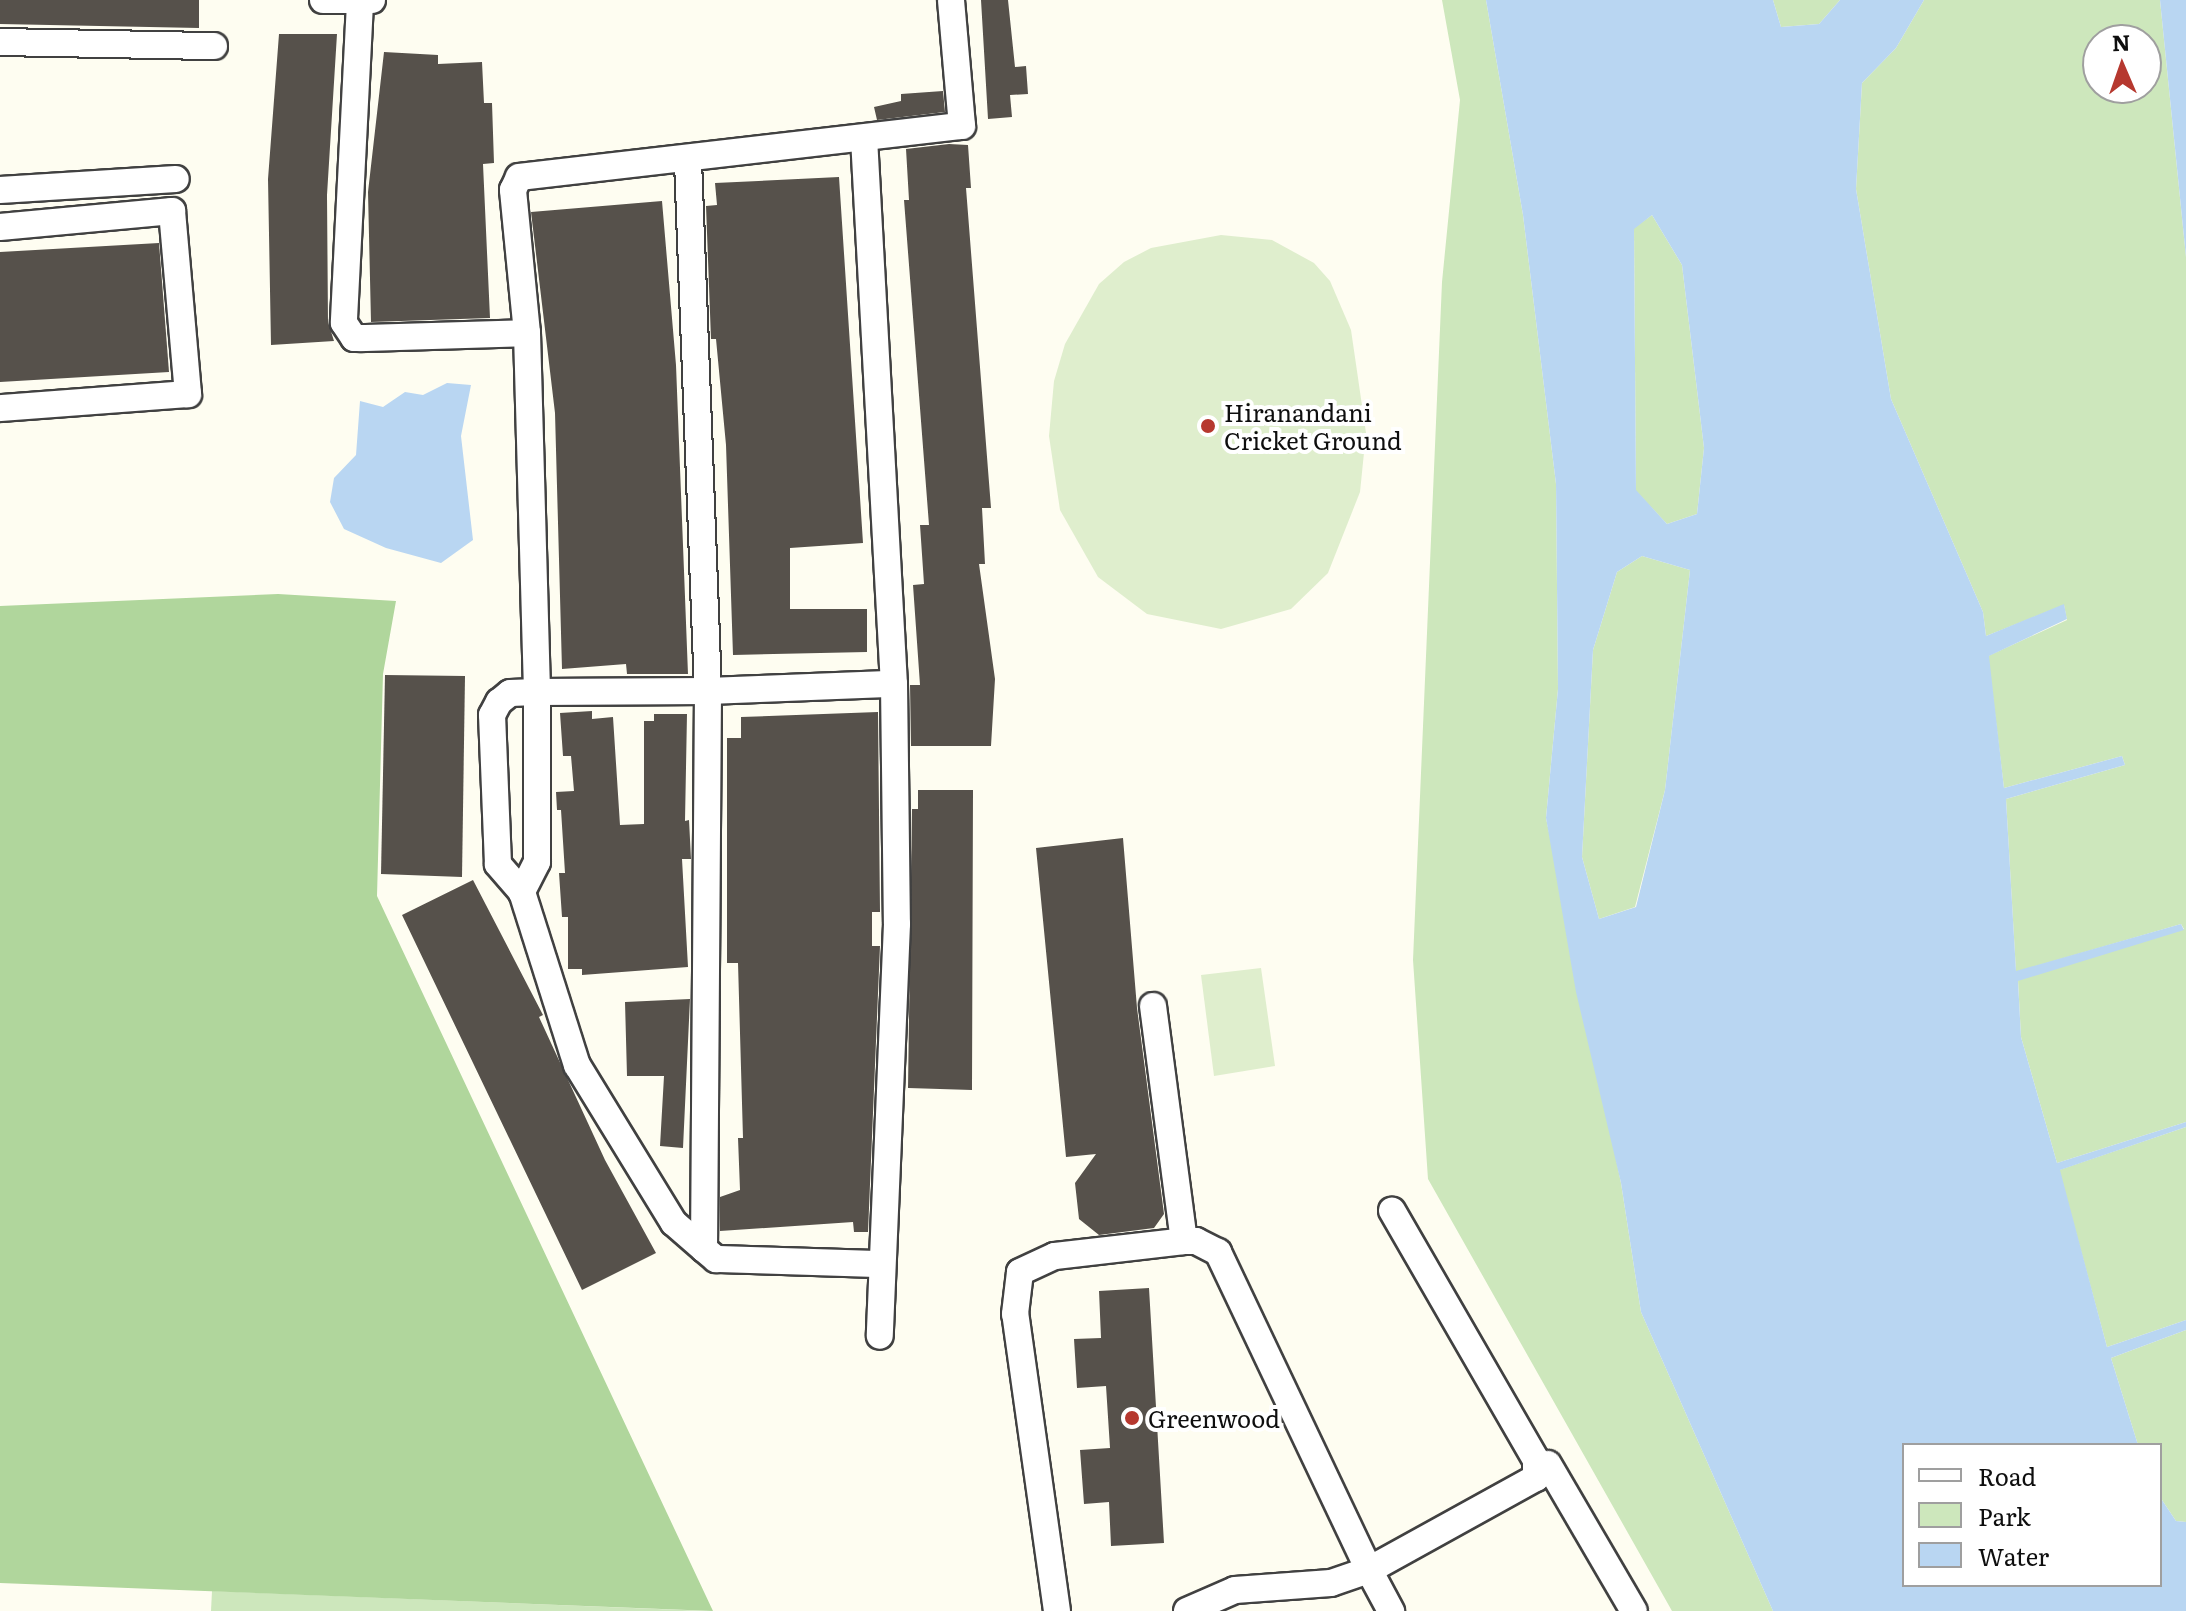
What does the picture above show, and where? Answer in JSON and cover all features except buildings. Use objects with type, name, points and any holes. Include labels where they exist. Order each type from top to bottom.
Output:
[{"type":"street","points":[[323,0],[366,1],[346,332],[354,338],[527,333]]},
{"type":"street","points":[[522,892],[537,862],[537,692],[527,333],[514,182],[519,177],[688,161],[962,126],[951,0]]},
{"type":"street","points":[[0,42],[214,46]]},
{"type":"street","points":[[864,138],[894,684],[897,924],[879,1264],[880,1336]]},
{"type":"street","points":[[688,161],[708,691],[704,1249]]},
{"type":"street","points":[[0,190],[176,179]]},
{"type":"street","points":[[0,227],[172,211],[188,394],[0,408]]},
{"type":"street","points":[[879,1264],[716,1259],[674,1223],[577,1065],[522,892],[498,864],[492,715],[510,693],[708,691],[894,684]]},
{"type":"street","points":[[1153,1006],[1184,1241]]},
{"type":"street","points":[[1187,1611],[1235,1590],[1331,1583],[1369,1570],[1532,1482],[1539,1473],[1392,1211]]},
{"type":"street","points":[[1057,1611],[1015,1314],[1020,1272],[1055,1256],[1184,1241],[1196,1241],[1218,1252],[1391,1611]]},
{"type":"street","points":[[1548,1464],[1634,1611]]},
{"type":"green space","points":[[1442,0],[1486,0],[1523,215],[1556,484],[1558,689],[1546,818],[1621,1183],[1641,1312],[1773,1611],[1672,1611],[1428,1179],[1413,960],[1442,282],[1460,100]]},
{"type":"green space","points":[[1773,0],[1840,0],[1819,24],[1781,27]]},
{"type":"green space","points":[[1924,0],[2160,0],[2186,257],[2186,1122],[2057,1163],[2021,1037],[2018,980],[2184,929],[2181,924],[2016,972],[2006,799],[2125,765],[2122,756],[2004,788],[1988,656],[2067,620],[2064,605],[1986,636],[1983,612],[1891,399],[1856,189],[1862,83],[1896,48]]},
{"type":"green space","points":[[1652,215],[1682,265],[1704,448],[1697,514],[1667,524],[1636,491],[1634,228]]},
{"type":"green space","name":"Hiranandani Cricket Ground","points":[[1221,235],[1272,240],[1314,263],[1330,281],[1351,330],[1366,433],[1360,492],[1328,573],[1291,609],[1221,629],[1147,614],[1098,577],[1060,510],[1049,436],[1054,381],[1065,344],[1099,284],[1124,262],[1151,248]]},
{"type":"green space","points":[[1642,556],[1690,570],[1665,790],[1635,907],[1599,919],[1582,857],[1593,650],[1617,572]]},
{"type":"green space","points":[[278,594],[396,601],[383,674],[377,896],[713,1611],[0,1583],[0,606]]},
{"type":"green space","points":[[1261,968],[1275,1066],[1214,1076],[1201,975]]},
{"type":"green space","points":[[2186,1127],[2186,1320],[2107,1347],[2059,1170]]},
{"type":"green space","points":[[2186,1330],[2186,1522],[2176,1521],[2162,1500],[2162,1443],[2137,1443],[2111,1358]]},
{"type":"green space","points":[[212,1591],[707,1611],[211,1611]]},
{"type":"water","points":[[1486,0],[1773,0],[1781,27],[1819,24],[1840,0],[1924,0],[1896,48],[1862,83],[1856,189],[1891,399],[1983,612],[1986,636],[2064,604],[2067,619],[1989,656],[2004,788],[2122,756],[2125,765],[2006,799],[2016,971],[2181,924],[2184,930],[2018,981],[2021,1037],[2057,1163],[2186,1122],[2186,1127],[2060,1170],[2107,1347],[2186,1320],[2186,1330],[2111,1358],[2137,1443],[1902,1443],[1902,1587],[2162,1587],[2162,1500],[2176,1521],[2186,1522],[2186,1611],[1773,1611],[1641,1312],[1621,1183],[1576,992],[1546,818],[1558,689],[1556,484],[1523,215]],"holes":[[[1652,215],[1682,265],[1704,448],[1697,514],[1667,524],[1636,490],[1634,229]],[[1642,556],[1690,570],[1665,790],[1636,907],[1599,919],[1582,857],[1593,650],[1617,572]]]},
{"type":"water","points":[[2160,0],[2186,0],[2186,257]]},
{"type":"water","points":[[447,383],[471,385],[461,436],[473,540],[441,563],[386,548],[344,529],[330,502],[334,478],[356,455],[360,401],[383,407],[405,392],[423,395]]},
{"type":"place","name":"Hiranandani Cricket Ground","points":[[1208,426]]},
{"type":"place","name":"Greenwood","points":[[1132,1418]]}]
